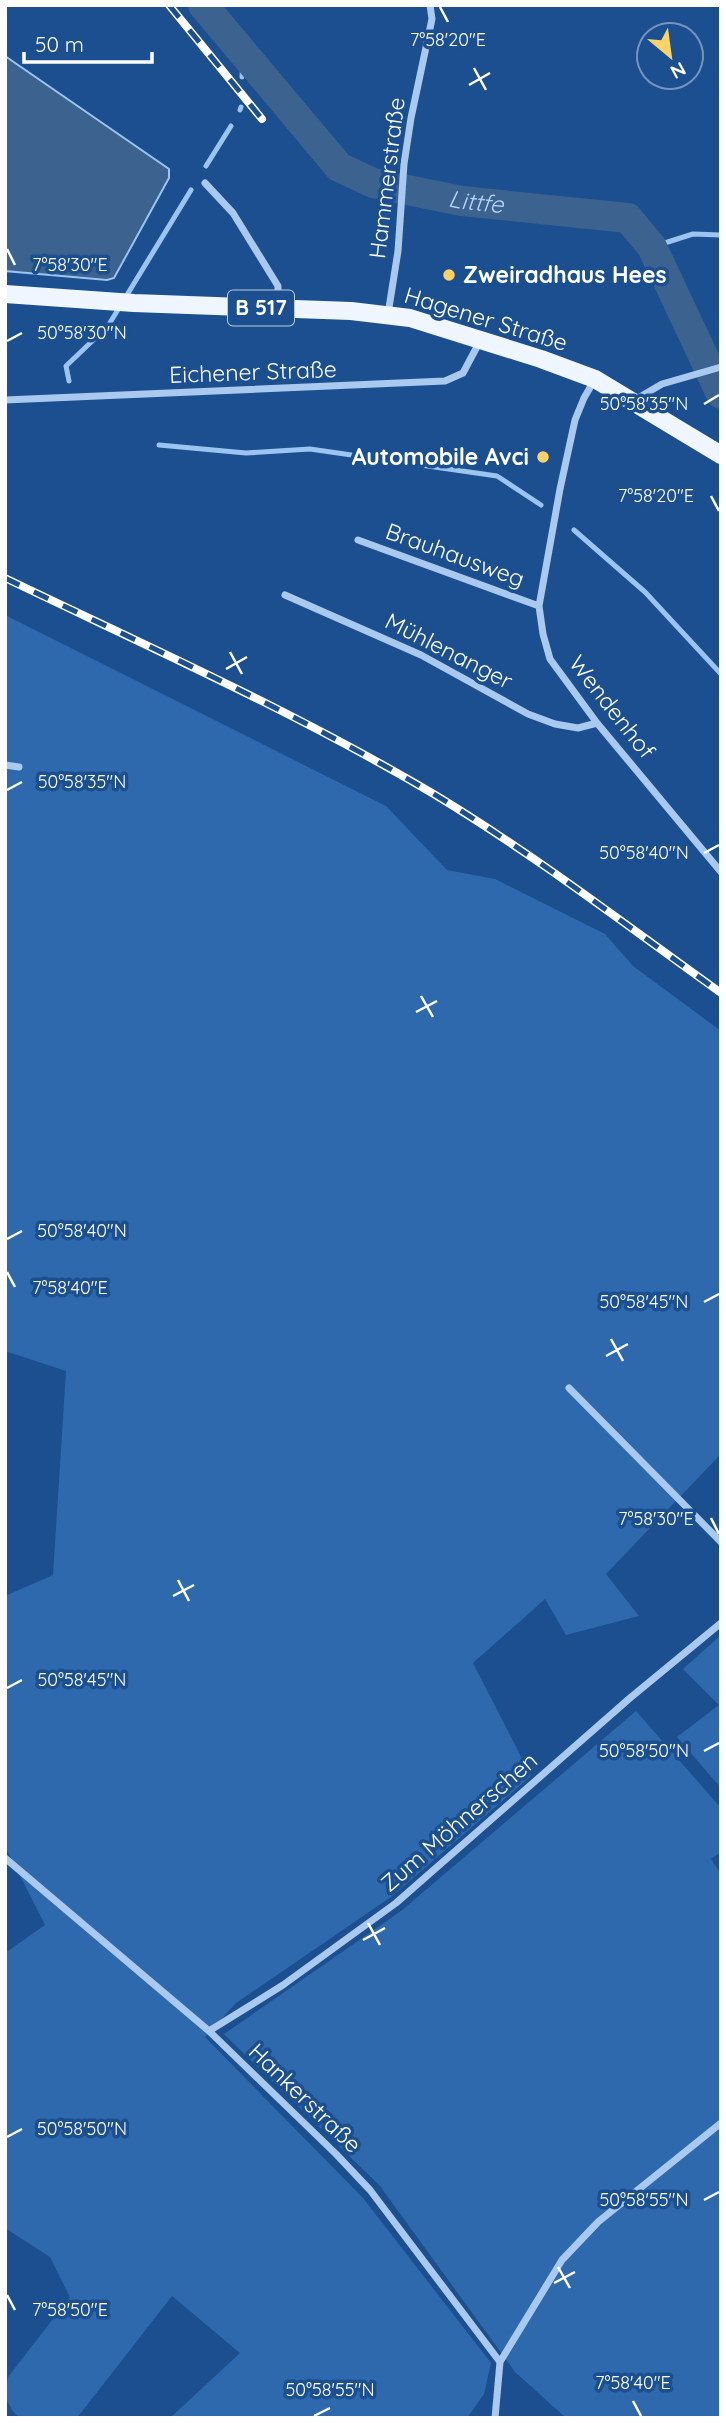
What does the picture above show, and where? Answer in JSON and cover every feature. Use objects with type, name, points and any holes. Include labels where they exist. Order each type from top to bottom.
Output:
[{"type":"main road","name":"Hagener Straße","points":[[5,293],[134,303],[388,314],[439,326],[594,379],[721,455]]},
{"type":"street","name":"Hammerstraße","points":[[388,314],[398,251],[404,164],[432,19],[430,5]]},
{"type":"street","points":[[205,183],[233,213],[278,286],[278,309]]},
{"type":"street","name":"Eichener Straße","points":[[5,400],[445,381],[463,373],[481,340]]},
{"type":"street","points":[[632,401],[662,384],[721,367]]},
{"type":"street","name":"Wendenhof","points":[[594,379],[575,420],[538,606],[543,634],[551,659],[597,723],[721,872]]},
{"type":"street","name":"Brauhausweg","points":[[358,540],[538,606]]},
{"type":"street","name":"Mühlenanger","points":[[285,595],[421,655],[528,714],[555,724],[578,728],[597,723]]},
{"type":"street","points":[[5,765],[19,767]]},
{"type":"street","points":[[569,1388],[721,1542]]},
{"type":"street","name":"Zum Möhnerschen","points":[[209,2031],[283,1985],[396,1903],[630,1698],[721,1623]]},
{"type":"street","name":"Hankerstraße","points":[[5,1857],[209,2031],[370,2190],[500,2362]]},
{"type":"street","points":[[495,2418],[500,2362],[562,2260],[598,2222],[721,2123]]},
{"type":"shaded area","points":[[5,56],[169,169],[169,178],[114,278],[107,280],[5,271]]},
{"type":"shaded area","points":[[5,615],[386,806],[447,870],[495,879],[605,934],[633,966],[721,1031],[721,1454],[606,1574],[639,1616],[566,1635],[545,1599],[473,1663],[531,1776],[391,1897],[236,2003],[205,2037],[363,2198],[491,2363],[484,2394],[467,2418],[170,2418],[240,2353],[172,2296],[77,2418],[19,2418],[5,2396],[8,2377],[70,2297],[50,2257],[5,2228],[5,1953],[45,1925],[5,1846],[5,1596],[53,1575],[66,1371],[5,1351]]},
{"type":"shaded area","points":[[721,1635],[721,1788],[677,1737],[719,1705],[683,1669]]},
{"type":"shaded area","points":[[636,1711],[721,1808],[721,1852],[711,1859],[721,1874],[721,2418],[566,2418],[515,2372],[380,2186],[224,2034],[401,1911]]},
{"type":"waterway","name":"Littfe","points":[[203,5],[339,167],[373,183],[462,201],[628,218],[652,247],[721,394]]},
{"type":"waterway","points":[[242,77],[243,53]]},
{"type":"waterway","points":[[206,166],[231,126]]},
{"type":"waterway","points":[[69,381],[66,366],[108,326],[191,190]]},
{"type":"waterway","points":[[652,247],[693,234],[721,235]]},
{"type":"waterway","points":[[159,445],[246,453],[310,449],[497,476],[541,505]]},
{"type":"waterway","points":[[574,530],[645,592],[721,674]]},
{"type":"railway","points":[[169,5],[262,119]]},
{"type":"railway","points":[[5,578],[275,708],[432,793],[542,865],[721,993]]},
{"type":"place","name":"Zweiradhaus Hees","points":[[449,275]]},
{"type":"place","name":"Automobile Avci","points":[[543,457]]}]
